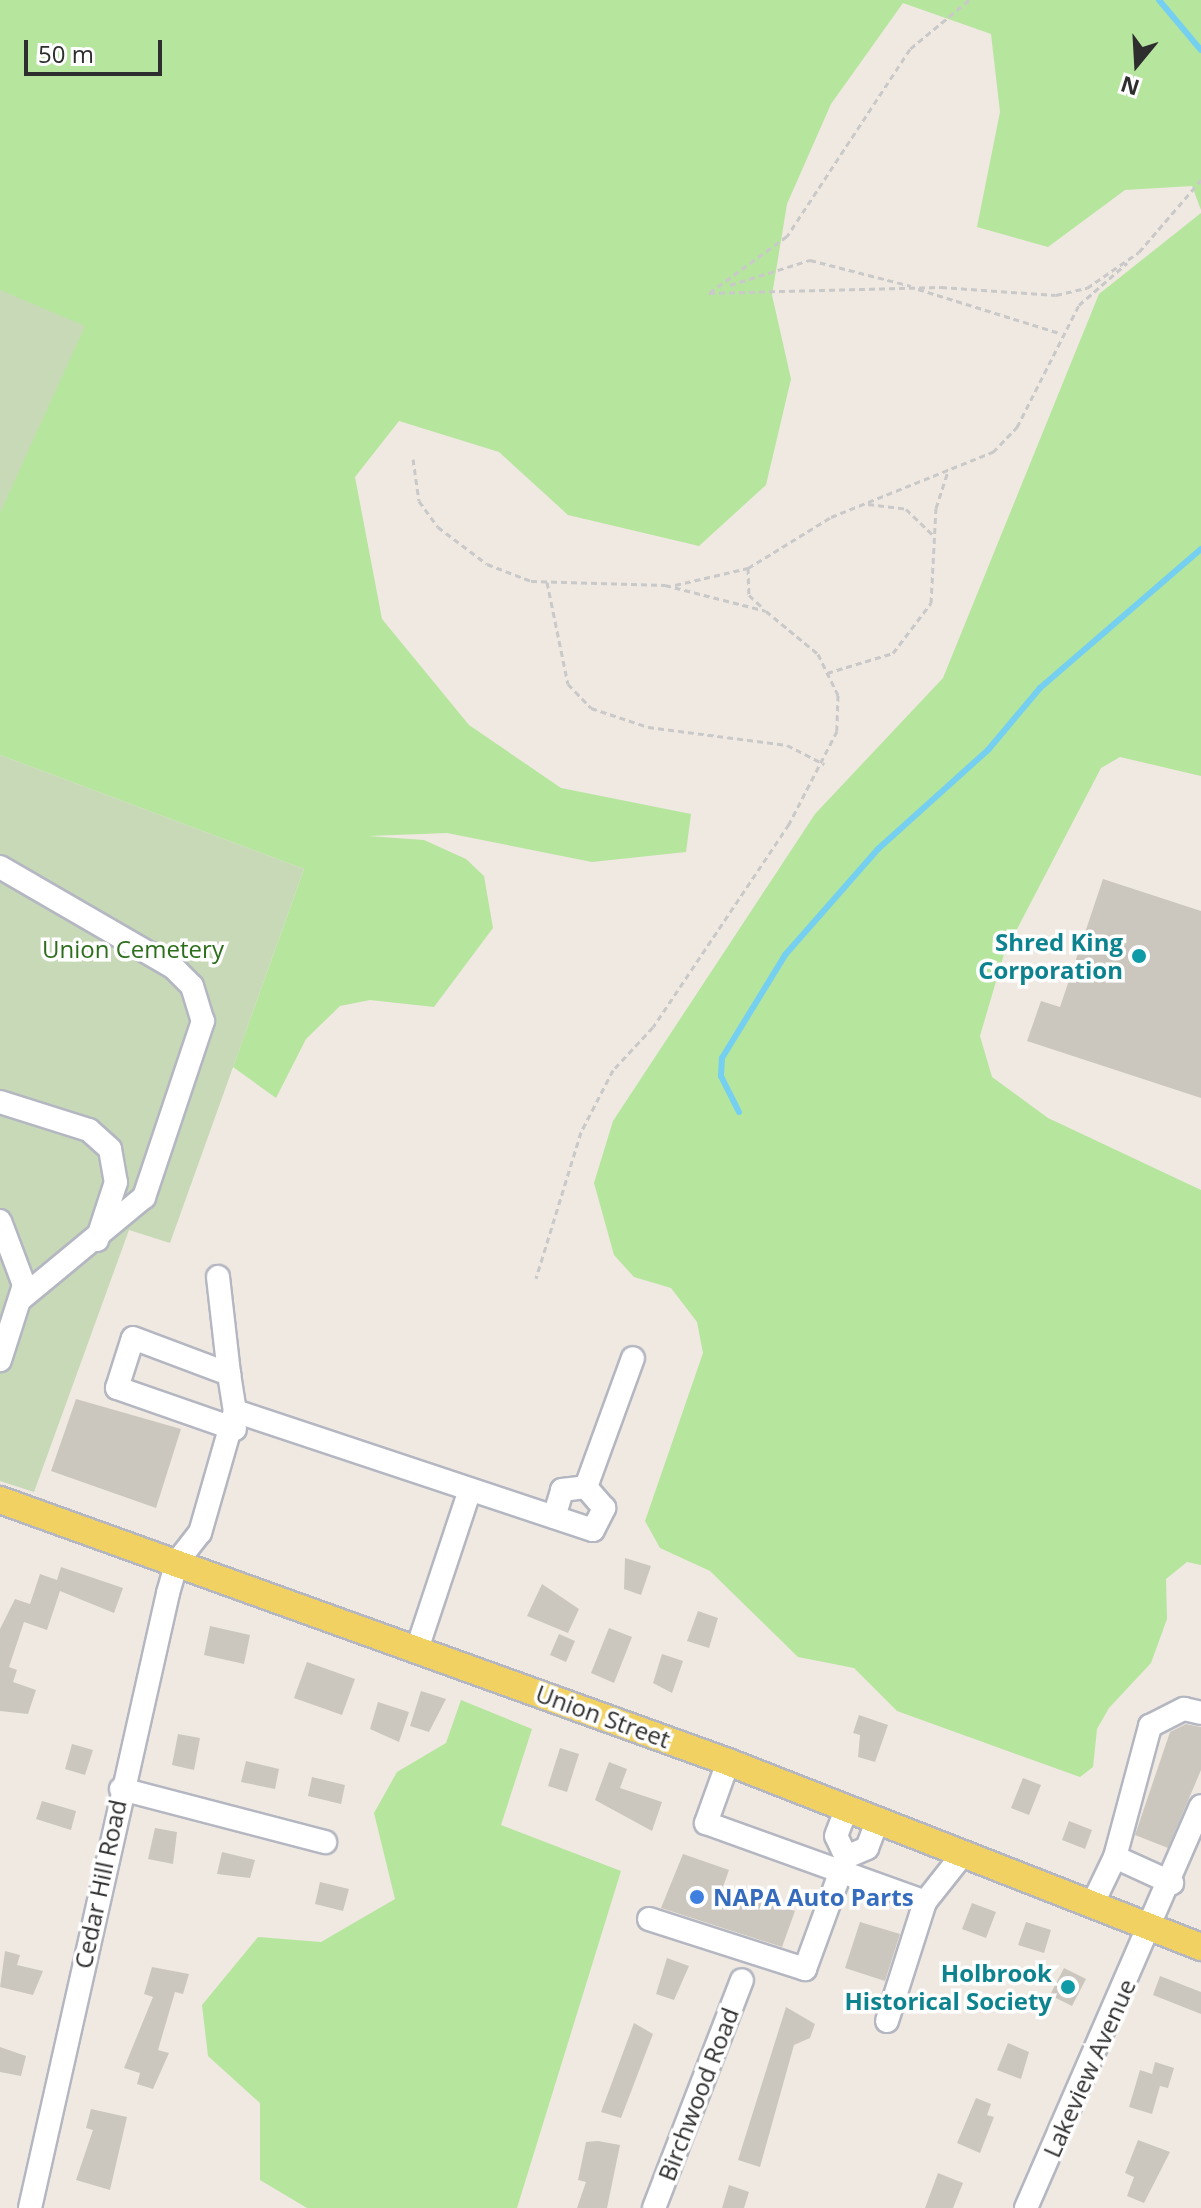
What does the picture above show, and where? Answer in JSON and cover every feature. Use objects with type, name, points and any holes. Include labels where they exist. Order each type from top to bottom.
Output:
[{"type":"main road","name":"Union Street","points":[[0,1500],[728,1762],[1201,1947]]},
{"type":"street","points":[[0,867],[174,968],[201,1009],[199,1044],[149,1186],[97,1240],[22,1298]]},
{"type":"street","points":[[0,1102],[89,1130],[110,1149],[116,1182],[97,1240]]},
{"type":"street","points":[[0,1221],[23,1267],[22,1298],[0,1360]]},
{"type":"street","points":[[177,1562],[200,1533],[235,1420],[218,1277]]},
{"type":"street","points":[[229,1374],[133,1338],[117,1388],[470,1490],[593,1530],[604,1508],[586,1487]]},
{"type":"street","points":[[586,1487],[633,1358]]},
{"type":"street","points":[[554,1517],[562,1490],[586,1487]]},
{"type":"street","points":[[417,1649],[470,1490]]},
{"type":"street","name":"Cedar Hill Road","points":[[30,2208],[121,1789],[177,1562]]},
{"type":"street","points":[[1092,1905],[1115,1857],[1150,1726],[1184,1709],[1201,1713]]},
{"type":"street","points":[[728,1762],[706,1823],[843,1865],[925,1902]]},
{"type":"street","points":[[121,1789],[325,1842]]},
{"type":"street","name":"Lakeview Avenue","points":[[1026,2208],[1153,1928],[1201,1806]]},
{"type":"street","points":[[649,1919],[805,1969],[843,1865],[836,1836],[847,1808]]},
{"type":"street","points":[[843,1865],[867,1848],[878,1820]]},
{"type":"street","points":[[887,2021],[925,1902],[963,1854]]},
{"type":"street","points":[[1115,1857],[1172,1883]]},
{"type":"street","name":"Birchwood Road","points":[[654,2208],[742,1980]]},
{"type":"path","points":[[713,291],[787,236],[910,49],[969,0]]},
{"type":"path","points":[[670,586],[748,568],[784,540],[993,452],[1017,427],[1059,333],[1079,305],[1139,252],[1201,180]]},
{"type":"path","points":[[713,291],[916,288],[1056,295],[1087,288],[1139,252]]},
{"type":"path","points":[[713,291],[810,260],[916,288],[1059,333]]},
{"type":"path","points":[[413,459],[419,501],[438,527],[487,564],[547,582],[670,586],[766,611]]},
{"type":"path","points":[[827,673],[893,653],[917,626],[931,603],[933,535],[948,470]]},
{"type":"path","points":[[865,504],[906,509],[933,535]]},
{"type":"path","points":[[536,1278],[581,1132],[613,1070],[696,966],[824,764],[837,731],[838,695],[818,654],[749,595],[748,568]]},
{"type":"path","points":[[547,582],[568,684],[591,708],[648,727],[787,745],[824,764]]},
{"type":"green space","points":[[0,0],[1201,0],[1201,210],[1192,186],[1125,190],[1048,247],[977,227],[1000,112],[991,34],[903,3],[831,104],[787,204],[772,295],[791,379],[766,485],[699,546],[568,515],[499,452],[399,421],[355,477],[382,619],[469,725],[561,788],[691,814],[686,852],[592,862],[447,833],[368,836],[424,840],[466,859],[484,876],[493,928],[434,1007],[370,1000],[340,1006],[306,1039],[276,1098],[233,1067],[304,869],[0,755]]},
{"type":"green space","points":[[1201,213],[1201,776],[1120,757],[1101,768],[1004,954],[980,1036],[992,1077],[1048,1118],[1201,1190],[1201,1565],[1187,1562],[1166,1579],[1167,1619],[1151,1663],[1109,1708],[1097,1729],[1093,1767],[1080,1777],[897,1711],[854,1668],[798,1657],[710,1571],[660,1548],[645,1521],[703,1353],[697,1322],[671,1288],[634,1277],[614,1255],[594,1183],[613,1121],[815,814],[943,678],[1099,294]]},
{"type":"green space","points":[[0,290],[85,326],[0,513]]},
{"type":"green space","name":"Union Cemetery","points":[[0,755],[304,869],[170,1243],[129,1230],[34,1492],[0,1481]]},
{"type":"green space","points":[[461,1700],[532,1729],[501,1825],[621,1871],[517,2208],[307,2208],[260,2180],[260,2103],[208,2056],[202,2005],[258,1937],[321,1942],[395,1899],[374,1813],[397,1772],[446,1743]]},
{"type":"building","name":"Shred King Corporation","points":[[1103,879],[1201,911],[1201,1098],[1027,1041],[1041,1001],[1060,1007]]},
{"type":"building","points":[[76,1399],[181,1429],[156,1508],[51,1471]]},
{"type":"building","points":[[625,1558],[651,1566],[641,1595],[624,1589]]},
{"type":"building","points":[[61,1567],[123,1588],[114,1613],[60,1591],[47,1630],[24,1622],[9,1667],[17,1670],[13,1682],[36,1690],[28,1714],[0,1711],[0,1629],[15,1599],[30,1604],[40,1574],[57,1580]]},
{"type":"building","points":[[542,1584],[579,1609],[568,1633],[527,1616]]},
{"type":"building","points":[[698,1611],[718,1618],[709,1648],[687,1641]]},
{"type":"building","points":[[210,1626],[250,1635],[244,1664],[204,1655]]},
{"type":"building","points":[[609,1628],[632,1637],[614,1683],[591,1673]]},
{"type":"building","points":[[559,1634],[575,1641],[566,1662],[550,1655]]},
{"type":"building","points":[[662,1654],[683,1661],[672,1693],[653,1683]]},
{"type":"building","points":[[307,1662],[355,1679],[342,1715],[294,1698]]},
{"type":"building","points":[[421,1691],[446,1699],[429,1732],[410,1726]]},
{"type":"building","points":[[378,1702],[409,1712],[399,1742],[370,1729]]},
{"type":"building","points":[[859,1715],[888,1725],[875,1762],[858,1757],[860,1735],[853,1733]]},
{"type":"building","points":[[1186,1724],[1201,1727],[1201,1770],[1168,1848],[1135,1835],[1170,1732]]},
{"type":"building","points":[[178,1734],[200,1738],[194,1770],[172,1765]]},
{"type":"building","points":[[72,1744],[93,1750],[85,1775],[65,1769]]},
{"type":"building","points":[[560,1748],[579,1754],[567,1792],[548,1786]]},
{"type":"building","points":[[246,1761],[279,1769],[275,1789],[241,1782]]},
{"type":"building","points":[[609,1762],[627,1769],[620,1788],[662,1802],[652,1831],[595,1800]]},
{"type":"building","points":[[312,1777],[345,1785],[341,1804],[308,1796]]},
{"type":"building","points":[[1023,1778],[1041,1785],[1029,1815],[1011,1808]]},
{"type":"building","points":[[42,1801],[76,1811],[71,1830],[36,1819]]},
{"type":"building","points":[[1069,1821],[1092,1830],[1085,1849],[1062,1840]]},
{"type":"building","points":[[155,1828],[177,1832],[173,1864],[148,1859]]},
{"type":"building","points":[[222,1852],[255,1860],[250,1878],[217,1874]]},
{"type":"building","points":[[683,1854],[729,1870],[723,1887],[795,1911],[782,1947],[661,1908]]},
{"type":"building","points":[[320,1882],[349,1889],[343,1911],[315,1904]]},
{"type":"building","points":[[972,1903],[996,1912],[986,1938],[962,1929]]},
{"type":"building","points":[[860,1922],[900,1934],[885,1981],[845,1968]]},
{"type":"building","points":[[1026,1922],[1051,1930],[1044,1953],[1018,1945]]},
{"type":"building","points":[[5,1951],[20,1955],[17,1965],[43,1971],[33,1995],[0,1987]]},
{"type":"building","points":[[667,1958],[689,1966],[674,2000],[656,1994]]},
{"type":"building","points":[[152,1967],[189,1974],[183,1994],[175,1992],[158,2050],[169,2053],[153,2089],[137,2084],[140,2073],[124,2068],[153,1997],[144,1994]]},
{"type":"building","name":"Holbrook Historical Society","points":[[1064,1968],[1086,1979],[1072,2006],[1050,1995]]},
{"type":"building","points":[[1160,1976],[1201,1992],[1201,2014],[1153,1995]]},
{"type":"building","points":[[786,2007],[815,2024],[810,2038],[794,2045],[760,2167],[738,2160]]},
{"type":"building","points":[[634,2023],[653,2034],[621,2118],[601,2112]]},
{"type":"building","points":[[1008,2043],[1029,2052],[1021,2079],[997,2070]]},
{"type":"building","points":[[0,2047],[26,2056],[21,2076],[0,2072]]},
{"type":"building","points":[[1155,2062],[1174,2068],[1168,2088],[1160,2086],[1152,2114],[1129,2107],[1140,2070],[1152,2074]]},
{"type":"building","points":[[976,2098],[991,2104],[987,2115],[994,2117],[980,2153],[957,2143]]},
{"type":"building","points":[[91,2109],[127,2117],[110,2190],[76,2180],[93,2130],[86,2128]]},
{"type":"building","points":[[1138,2140],[1170,2152],[1144,2203],[1127,2196],[1134,2177],[1125,2173]]},
{"type":"building","points":[[586,2142],[620,2145],[607,2208],[577,2208],[586,2182],[578,2180]]},
{"type":"building","points":[[938,2173],[963,2183],[953,2208],[925,2208]]},
{"type":"building","points":[[729,2185],[749,2192],[744,2208],[722,2208]]},
{"type":"waterway","points":[[1159,0],[1201,50]]},
{"type":"waterway","points":[[739,1112],[721,1076],[722,1058],[785,955],[878,849],[988,750],[1040,688],[1201,549]]},
{"type":"place","name":"Shred King Corporation","points":[[1139,956]]},
{"type":"place","name":"NAPA Auto Parts","points":[[697,1897]]},
{"type":"place","name":"Holbrook Historical Society","points":[[1068,1987]]}]
